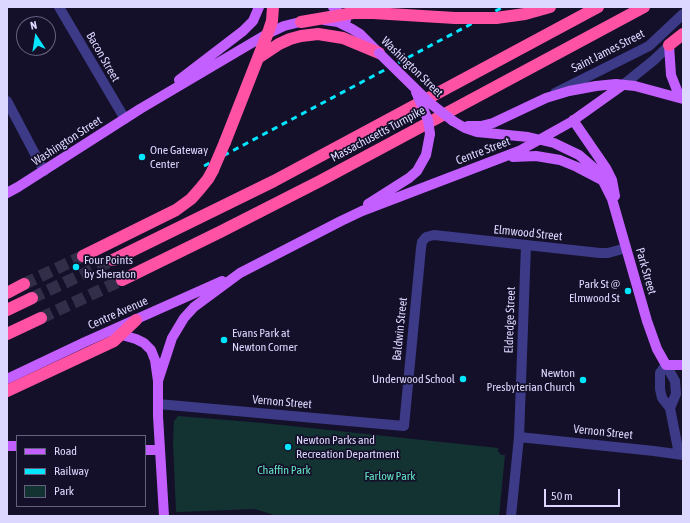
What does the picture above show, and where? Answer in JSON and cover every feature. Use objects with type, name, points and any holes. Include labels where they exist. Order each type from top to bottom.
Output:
[{"type":"highway","points":[[83,256],[176,210],[195,195],[208,179],[225,142],[272,21],[273,7]]},
{"type":"highway","points":[[398,7],[431,17]]},
{"type":"highway","points":[[301,22],[337,11],[431,17],[496,18],[525,14],[550,7]]},
{"type":"highway","name":"Massachusetts Turnpike","points":[[113,260],[274,181],[598,7]]},
{"type":"highway","name":"Massachusetts Turnpike","points":[[122,280],[286,199],[644,7]]},
{"type":"highway","points":[[258,58],[279,44],[290,39],[318,34],[343,38],[379,53]]},
{"type":"highway","points":[[669,46],[683,34]]},
{"type":"highway","points":[[7,292],[24,284]]},
{"type":"highway","points":[[7,310],[32,298]]},
{"type":"highway","points":[[7,334],[41,318]]},
{"type":"highway","points":[[7,391],[114,341],[115,333],[136,320]]},
{"type":"main road","name":"Washington Street","points":[[140,109],[243,31],[253,21],[259,7]]},
{"type":"main road","points":[[337,11],[360,34]]},
{"type":"main road","name":"Washington Street","points":[[7,194],[140,109],[267,34],[279,28],[312,20],[332,21],[343,24],[360,34],[436,108],[453,121],[469,126],[487,125],[562,93],[602,85],[635,86],[681,98]]},
{"type":"main road","points":[[669,46],[671,75],[681,98]]},
{"type":"main road","name":"Centre Street","points":[[158,381],[172,338],[184,318],[194,307],[240,273],[341,221],[399,196],[504,158],[541,140],[573,120],[623,85]]},
{"type":"main road","name":"Centre Street","points":[[341,221],[414,174],[424,159],[430,134],[426,116],[414,88]]},
{"type":"main road","points":[[573,120],[597,153],[609,174],[615,193],[616,214]]},
{"type":"main road","name":"Park Street","points":[[453,121],[477,132],[541,140],[559,145],[580,155],[594,168],[604,183],[616,214],[647,321],[657,348],[666,365]]},
{"type":"main road","points":[[504,158],[536,156],[560,160],[583,170],[604,183]]},
{"type":"main road","name":"Centre Avenue","points":[[136,320],[240,273]]},
{"type":"main road","name":"Centre Street","points":[[115,333],[138,340],[149,347],[155,360],[158,381],[164,516]]},
{"type":"main road","name":"Centre Avenue","points":[[7,379],[115,333]]},
{"type":"main road","points":[[666,365],[683,366]]},
{"type":"main road","points":[[146,450],[160,450]]},
{"type":"street","name":"Bacon Street","points":[[59,7],[125,119]]},
{"type":"street","name":"Saint James Street","points":[[538,102],[640,51],[657,40],[683,14]]},
{"type":"street","points":[[623,85],[669,46],[683,29]]},
{"type":"street","points":[[7,101],[44,171]]},
{"type":"street","name":"Elmwood Street","points":[[424,240],[434,235],[600,253],[608,253],[626,248]]},
{"type":"street","name":"Baldwin Street","points":[[404,426],[424,240]]},
{"type":"street","name":"Eldredge Street","points":[[511,516],[519,438],[526,245]]},
{"type":"street","name":"Park Street","points":[[670,408],[676,394],[675,379],[666,365],[660,373],[660,389],[662,398],[670,408],[681,454]]},
{"type":"street","name":"Vernon Street","points":[[158,404],[404,426]]},
{"type":"street","name":"Vernon Street","points":[[519,438],[681,454]]},
{"type":"green space","points":[[178,416],[263,423],[498,448],[501,455],[505,455],[499,516],[277,516],[255,509],[176,512],[173,442],[174,421]]},
{"type":"tunnel","points":[[24,284],[83,256]]},
{"type":"tunnel","points":[[32,298],[113,260]]},
{"type":"tunnel","points":[[41,318],[122,280]]},
{"type":"railway","points":[[204,166],[503,7]]},
{"type":"place","name":"One Gateway Center","points":[[142,157]]},
{"type":"place","name":"Four Points by Sheraton","points":[[76,267]]},
{"type":"place","name":"Park St @ Elmwood St","points":[[628,291]]},
{"type":"place","name":"Evans Park at Newton Corner","points":[[224,340]]},
{"type":"place","name":"Underwood School","points":[[463,379]]},
{"type":"place","name":"Newton Presbyterian Church","points":[[583,380]]},
{"type":"place","name":"Newton Parks and Recreation Department","points":[[288,447]]},
{"type":"park label","name":"Chaffin Park","points":[[284,470]]},
{"type":"park label","name":"Farlow Park","points":[[390,476]]}]
